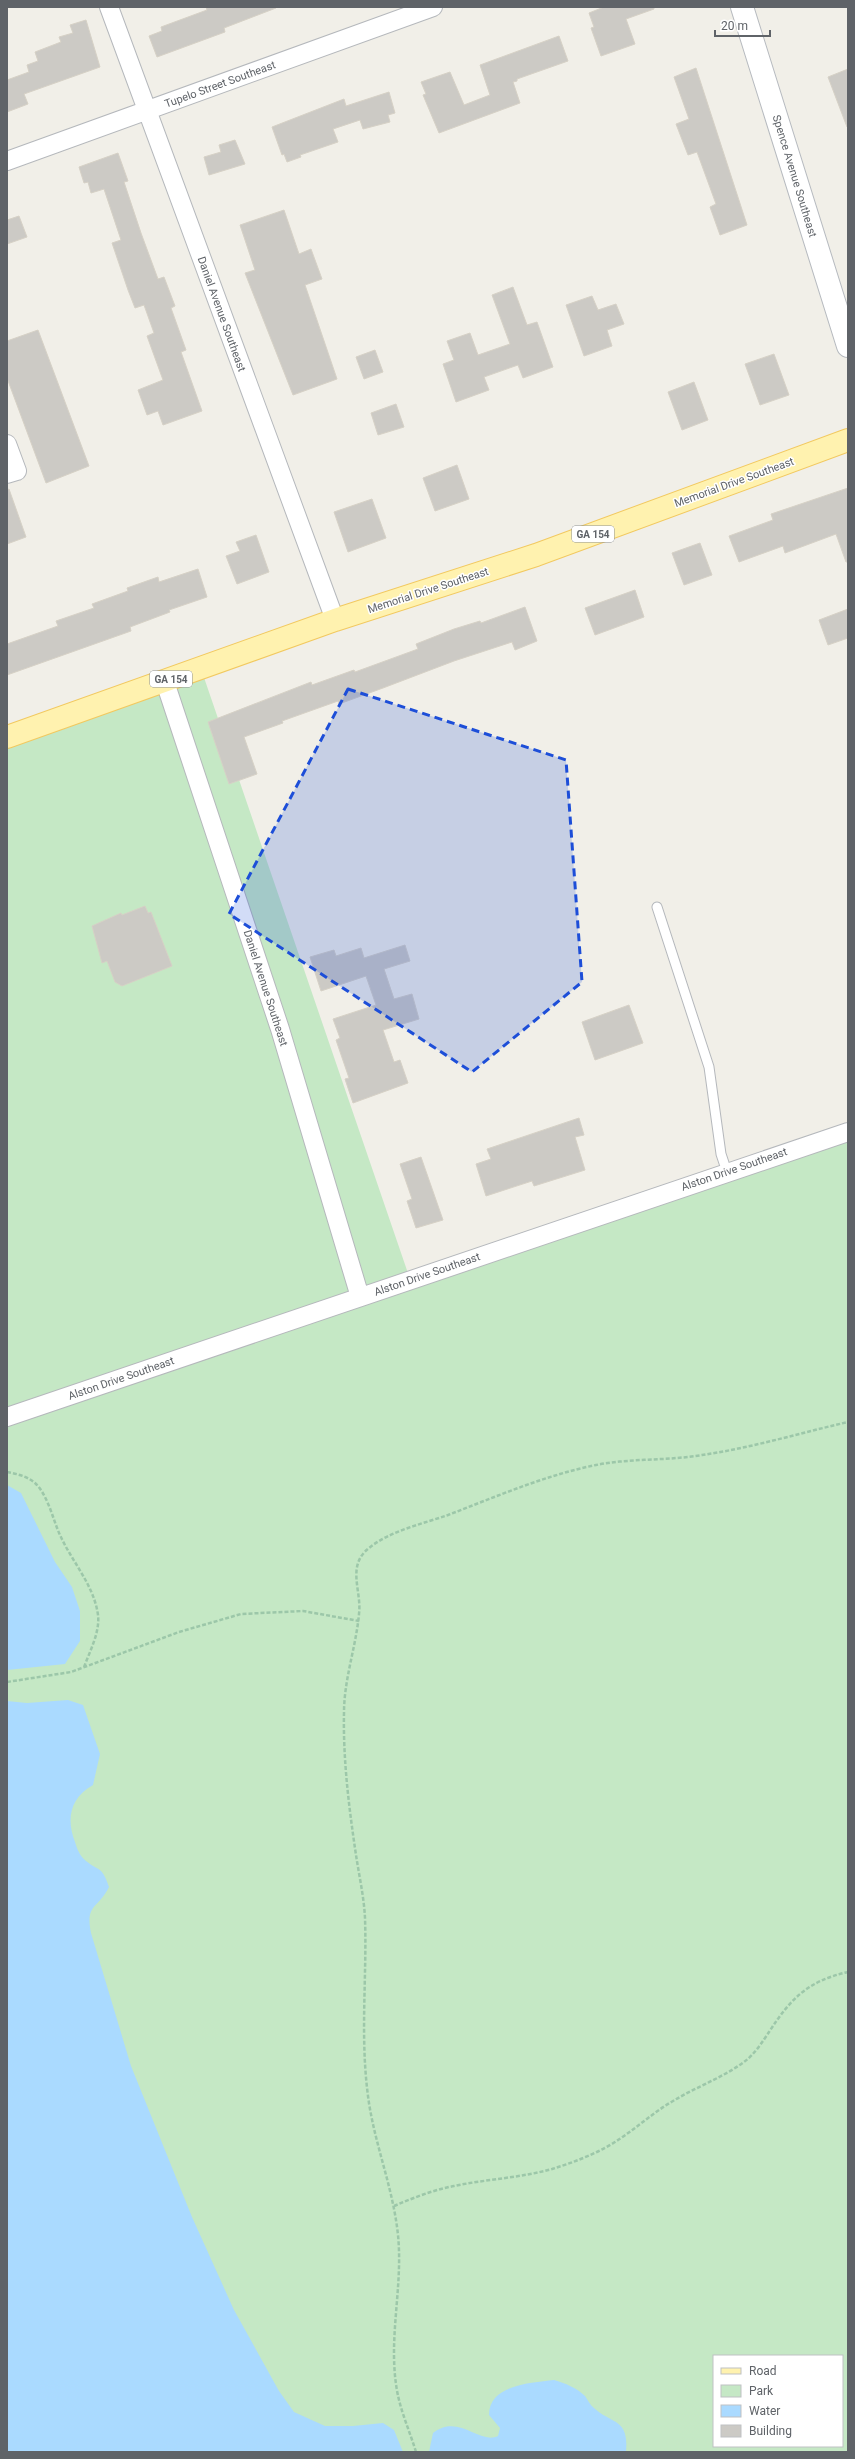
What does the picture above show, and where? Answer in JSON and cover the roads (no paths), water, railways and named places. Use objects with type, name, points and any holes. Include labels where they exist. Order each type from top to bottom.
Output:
[{"type":"main road","name":"Memorial Drive Southeast","points":[[7,737],[165,682],[335,620],[536,555],[848,440]]},
{"type":"street","name":"Daniel Avenue Southeast","points":[[109,7],[335,620]]},
{"type":"street","name":"Tupelo Street Southeast","points":[[7,161],[433,7]]},
{"type":"street","name":"Spence Avenue Southeast","points":[[742,7],[848,346]]},
{"type":"street","points":[[7,444],[17,471],[7,474]]},
{"type":"street","name":"Daniel Avenue Southeast","points":[[165,682],[280,1029],[360,1297]]},
{"type":"street","name":"Alston Drive Southeast","points":[[7,1417],[848,1132]]},
{"type":"lane","points":[[657,907],[709,1067],[721,1154],[727,1172]]},
{"type":"water","points":[[7,1485],[21,1493],[55,1562],[72,1587],[80,1611],[80,1641],[65,1664],[7,1670]]},
{"type":"water","points":[[68,1700],[83,1705],[100,1754],[93,1785],[79,1796],[72,1810],[71,1817],[72,1833],[79,1852],[86,1861],[102,1872],[109,1887],[91,1912],[91,1933],[131,2066],[192,2217],[234,2310],[279,2391],[294,2412],[325,2426],[353,2426],[383,2423],[394,2430],[403,2452],[7,2452],[7,1701],[27,1703]]},
{"type":"water","points":[[554,2380],[567,2384],[578,2391],[585,2396],[590,2404],[600,2413],[618,2423],[625,2433],[626,2451],[429,2452],[433,2433],[442,2428],[451,2426],[483,2437],[491,2438],[498,2436],[500,2428],[489,2415],[491,2405],[496,2397],[513,2387],[535,2382]]}]
